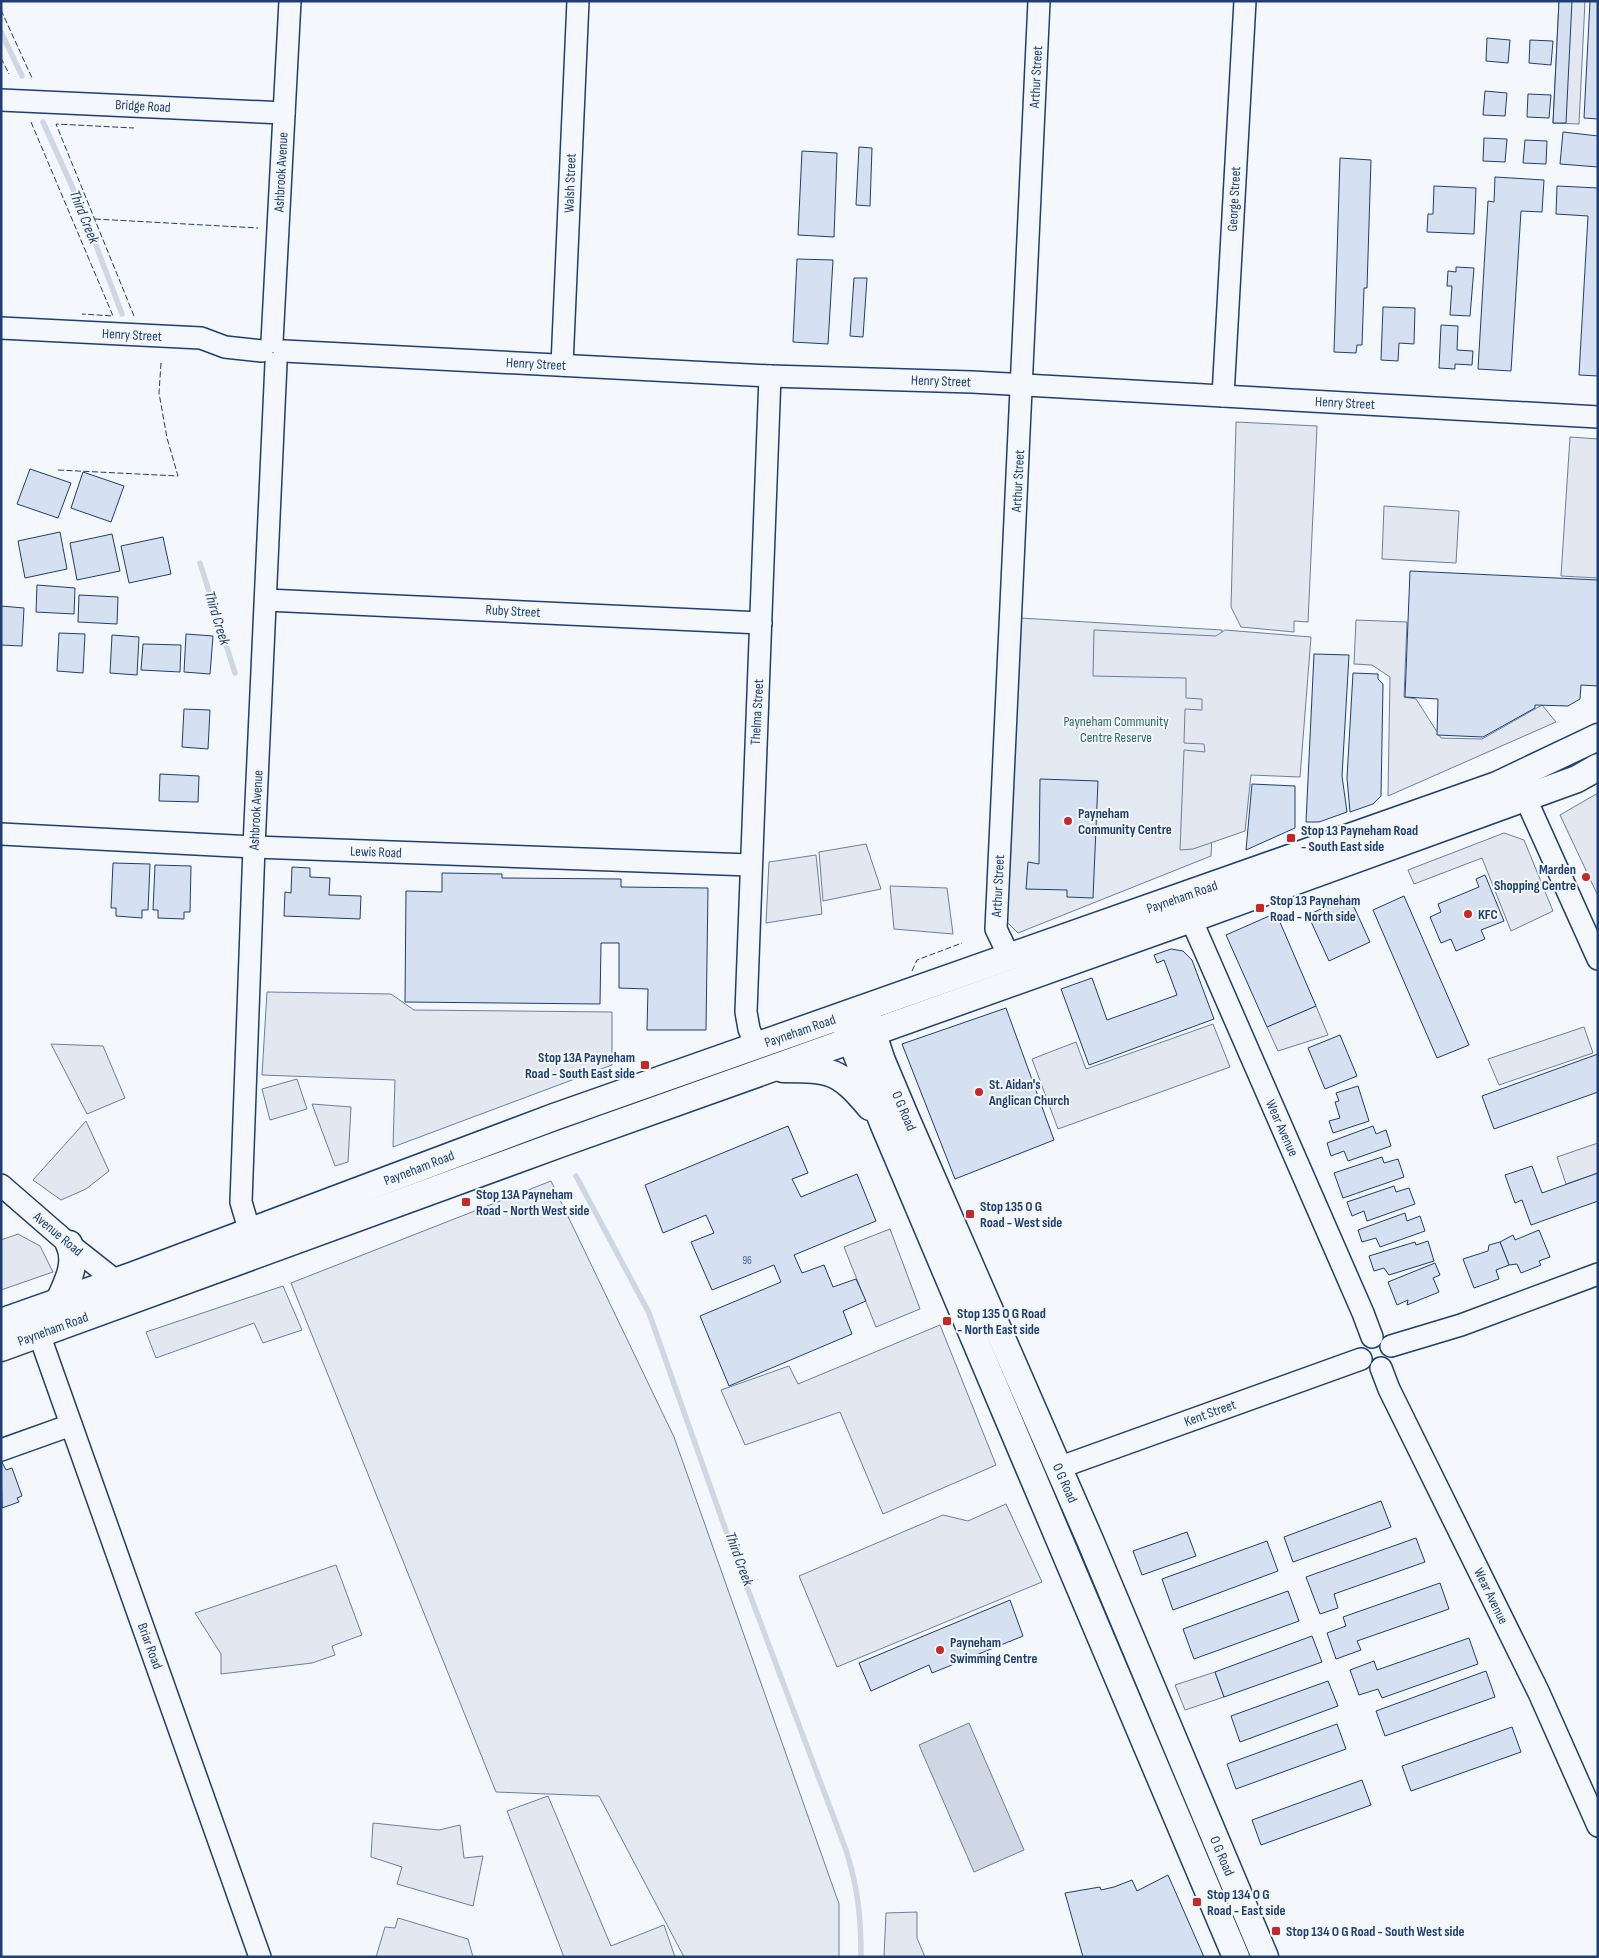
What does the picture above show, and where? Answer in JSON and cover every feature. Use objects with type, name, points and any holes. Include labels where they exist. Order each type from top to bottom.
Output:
[{"type":"main road","name":"Payneham Road","points":[[1,1322],[116,1281],[256,1242],[769,1069],[857,1024],[1010,958],[1497,785],[1598,737]]},
{"type":"main road","name":"Payneham Road","points":[[1,1348],[176,1284],[256,1242],[554,1118],[756,1047],[857,1024],[1191,919],[1577,779],[1598,767]]},
{"type":"main road","name":"O G Road","points":[[857,1024],[883,1124],[1233,1955]]},
{"type":"main road","name":"O G Road","points":[[857,1024],[882,1061],[1058,1468],[1265,1957]]},
{"type":"main road","points":[[769,1069],[808,1069],[836,1075],[853,1087],[883,1124]]},
{"type":"main road","points":[[59,1301],[71,1272],[73,1258],[69,1244]]},
{"type":"main road","points":[[94,1314],[102,1309],[107,1302],[116,1281],[126,1286],[145,1290],[176,1284]]},
{"type":"main road","points":[[1032,1477],[1058,1468]]},
{"type":"street","name":"Ashbrook Avenue","points":[[256,1242],[246,1219],[242,1202],[254,847],[266,600],[273,352],[290,1]]},
{"type":"street","name":"Walsh Street","points":[[562,365],[578,1]]},
{"type":"street","name":"Arthur Street","points":[[1010,958],[996,929],[1039,1]]},
{"type":"street","name":"George Street","points":[[1223,396],[1245,1]]},
{"type":"street","name":"Bridge Road","points":[[1,100],[284,113]]},
{"type":"street","name":"Henry Street","points":[[1,328],[201,338],[225,347],[273,352],[770,376],[1022,385],[1598,417]]},
{"type":"street","name":"Thelma Street","points":[[756,1047],[746,1012],[750,865],[770,376]]},
{"type":"street","name":"Ruby Street","points":[[266,600],[761,623]]},
{"type":"street","points":[[1525,798],[1598,958]]},
{"type":"street","name":"Lewis Road","points":[[1,834],[254,847],[750,865]]},
{"type":"street","name":"Wear Avenue","points":[[1191,919],[1372,1337]]},
{"type":"street","name":"Avenue Road","points":[[1,1185],[69,1244],[116,1281]]},
{"type":"street","points":[[1391,1346],[1461,1325],[1598,1274]]},
{"type":"street","name":"Briar Road","points":[[39,1334],[260,1957]]},
{"type":"street","points":[[1372,1337],[1385,1339],[1391,1346],[1392,1355],[1390,1361],[1381,1368],[1369,1368],[1362,1359],[1360,1351],[1362,1345],[1372,1337]]},
{"type":"street","name":"Kent Street","points":[[1058,1468],[1362,1359]]},
{"type":"street","name":"Wear Avenue","points":[[1381,1368],[1539,1693],[1598,1826]]},
{"type":"street","points":[[1,1450],[71,1425]]},
{"type":"green space","name":"Payneham Community Centre Reserve","points":[[1020,618],[1222,630],[1211,856],[1018,933],[1007,922]]},
{"type":"green space","points":[[551,1181],[674,1437],[839,1904],[839,1957],[684,1957],[599,1796],[496,1792],[291,1283]]},
{"type":"shaded area","points":[[1559,1],[1585,1],[1579,124],[1553,123]]},
{"type":"shaded area","points":[[1236,422],[1317,426],[1308,622],[1294,621],[1294,632],[1241,627],[1231,607]]},
{"type":"shaded area","points":[[1570,437],[1598,439],[1598,578],[1561,576]]},
{"type":"shaded area","points":[[1384,506],[1459,511],[1456,563],[1382,559]]},
{"type":"shaded area","points":[[1356,620],[1407,622],[1404,697],[1416,699],[1441,738],[1482,739],[1542,705],[1556,722],[1388,796],[1390,677],[1372,665],[1354,664]]},
{"type":"shaded area","points":[[1094,630],[1216,636],[1225,630],[1311,637],[1300,777],[1251,775],[1245,831],[1193,849],[1180,850],[1184,750],[1205,752],[1204,744],[1184,743],[1185,709],[1202,710],[1202,699],[1186,698],[1186,678],[1093,676]]},
{"type":"shaded area","points":[[1598,793],[1598,896],[1560,815]]},
{"type":"shaded area","points":[[1504,833],[1524,840],[1553,911],[1511,931],[1482,858],[1414,884],[1408,870]]},
{"type":"shaded area","points":[[866,844],[881,889],[823,901],[819,852]]},
{"type":"shaded area","points":[[816,855],[822,914],[766,923],[769,862]]},
{"type":"shaded area","points":[[890,886],[947,888],[953,934],[894,929]]},
{"type":"shaded area","points":[[267,992],[391,994],[414,1010],[612,1012],[612,1065],[393,1147],[395,1080],[262,1075]]},
{"type":"shaded area","points":[[1316,1006],[1328,1035],[1278,1051],[1267,1027]]},
{"type":"shaded area","points":[[1213,1024],[1230,1067],[1058,1129],[1032,1059],[1076,1042],[1086,1069]]},
{"type":"shaded area","points":[[1584,1027],[1593,1053],[1499,1085],[1488,1059]]},
{"type":"shaded area","points":[[51,1044],[103,1046],[125,1098],[87,1114]]},
{"type":"shaded area","points":[[297,1079],[307,1109],[270,1120],[262,1089]]},
{"type":"shaded area","points":[[312,1104],[351,1107],[348,1162],[335,1166]]},
{"type":"shaded area","points":[[86,1121],[109,1171],[86,1189],[61,1200],[33,1180]]},
{"type":"shaded area","points":[[1598,1143],[1598,1173],[1566,1184],[1557,1157]]},
{"type":"shaded area","points":[[890,1229],[920,1309],[876,1327],[844,1247]]},
{"type":"shaded area","points":[[18,1234],[40,1246],[53,1272],[1,1290],[1,1240]]},
{"type":"shaded area","points":[[283,1286],[302,1330],[263,1343],[254,1323],[156,1358],[146,1332]]},
{"type":"shaded area","points":[[940,1325],[996,1465],[883,1514],[840,1412],[745,1445],[721,1390],[789,1366],[798,1384]]},
{"type":"shaded area","points":[[1006,1504],[1042,1582],[837,1667],[799,1576],[943,1515],[968,1521]]},
{"type":"shaded area","points":[[336,1565],[362,1635],[332,1646],[335,1655],[312,1663],[221,1674],[221,1654],[195,1613]]},
{"type":"shaded area","points":[[1215,1672],[1224,1697],[1185,1710],[1175,1685]]},
{"type":"shaded area","points":[[969,1723],[1024,1850],[974,1872],[919,1745]]},
{"type":"shaded area","points":[[548,1796],[611,1946],[664,1925],[675,1957],[564,1957],[507,1811]]},
{"type":"shaded area","points":[[373,1823],[439,1830],[460,1825],[464,1858],[483,1856],[473,1906],[397,1884],[402,1867],[371,1857]]},
{"type":"shaded area","points":[[917,1912],[917,1938],[925,1957],[884,1957],[886,1913]]},
{"type":"shaded area","points":[[398,1918],[468,1939],[473,1957],[376,1957],[385,1927],[395,1928]]},
{"type":"building","points":[[1559,1],[1572,1],[1566,123],[1553,123]]},
{"type":"building","points":[[1590,1],[1598,1],[1598,119],[1584,118]]},
{"type":"building","points":[[1487,38],[1510,40],[1508,63],[1486,61]]},
{"type":"building","points":[[1530,40],[1553,41],[1551,65],[1529,63]]},
{"type":"building","points":[[1485,91],[1507,93],[1505,116],[1483,115]]},
{"type":"building","points":[[1528,94],[1551,95],[1549,118],[1527,117]]},
{"type":"building","points":[[1563,132],[1598,136],[1598,167],[1560,164]]},
{"type":"building","points":[[1484,138],[1507,139],[1505,162],[1483,161]]},
{"type":"building","points":[[1525,140],[1547,141],[1546,164],[1523,163]]},
{"type":"building","points":[[859,147],[872,148],[870,206],[856,205]]},
{"type":"building","points":[[802,151],[837,153],[834,237],[798,235]]},
{"type":"building","points":[[1340,158],[1371,160],[1367,288],[1364,288],[1362,345],[1357,345],[1356,353],[1334,352]]},
{"type":"building","points":[[1495,177],[1544,180],[1542,212],[1521,211],[1511,371],[1478,369],[1488,201],[1494,202]]},
{"type":"building","points":[[1434,186],[1476,188],[1474,234],[1427,232],[1428,214],[1433,214]]},
{"type":"building","points":[[1557,186],[1598,188],[1598,376],[1579,375],[1588,216],[1556,214]]},
{"type":"building","points":[[797,259],[833,260],[828,344],[793,342]]},
{"type":"building","points":[[1456,267],[1474,268],[1470,316],[1450,315],[1452,286],[1447,286],[1448,271],[1456,272]]},
{"type":"building","points":[[854,278],[867,278],[863,337],[850,336]]},
{"type":"building","points":[[1383,307],[1415,308],[1414,344],[1399,343],[1398,361],[1381,360]]},
{"type":"building","points":[[1441,325],[1458,326],[1457,350],[1473,351],[1472,365],[1455,364],[1455,369],[1439,368]]},
{"type":"building","points":[[30,469],[71,483],[58,518],[17,504]]},
{"type":"building","points":[[83,472],[124,486],[111,522],[71,508]]},
{"type":"building","points":[[60,532],[67,569],[25,578],[18,541]]},
{"type":"building","points":[[112,534],[120,571],[77,580],[70,543]]},
{"type":"building","points":[[163,537],[171,574],[129,583],[121,546]]},
{"type":"building","points":[[1410,571],[1598,580],[1598,686],[1581,685],[1580,699],[1568,706],[1535,705],[1535,708],[1483,737],[1437,735],[1438,699],[1405,697]]},
{"type":"building","points":[[37,585],[75,588],[74,614],[36,612]]},
{"type":"building","points":[[79,595],[118,597],[117,624],[78,622]]},
{"type":"building","points":[[1,606],[24,608],[22,646],[1,645]]},
{"type":"building","points":[[59,633],[85,634],[83,673],[57,671]]},
{"type":"building","points":[[186,634],[213,636],[210,674],[184,672]]},
{"type":"building","points":[[112,635],[139,637],[137,675],[110,673]]},
{"type":"building","points":[[143,644],[181,645],[180,672],[141,670]]},
{"type":"building","points":[[1314,654],[1349,655],[1342,776],[1347,812],[1319,822],[1306,822]]},
{"type":"building","points":[[1353,673],[1378,674],[1378,679],[1383,684],[1381,796],[1373,804],[1350,812],[1347,778]]},
{"type":"building","points":[[184,709],[210,710],[208,749],[182,747]]},
{"type":"building","points":[[160,774],[199,776],[198,802],[159,801]]},
{"type":"building","name":"Payneham Community Centre","points":[[1040,779],[1098,781],[1093,898],[1067,897],[1067,890],[1026,889],[1028,862],[1039,864]]},
{"type":"building","points":[[1252,784],[1295,786],[1295,828],[1246,850]]},
{"type":"building","points":[[113,863],[150,864],[148,910],[142,910],[142,918],[116,916],[116,908],[111,908]]},
{"type":"building","points":[[155,865],[191,866],[190,912],[184,912],[184,919],[158,918],[158,910],[153,910]]},
{"type":"building","points":[[292,867],[310,868],[310,877],[330,878],[329,895],[361,896],[360,919],[284,916],[285,892],[291,893]]},
{"type":"building","points":[[442,873],[502,874],[502,878],[621,879],[621,887],[708,888],[706,1030],[647,1030],[648,989],[619,988],[619,943],[601,943],[600,1004],[405,1002],[406,891],[442,892]]},
{"type":"building","name":"KFC","points":[[1485,875],[1504,921],[1481,930],[1485,939],[1456,951],[1451,939],[1441,943],[1430,917],[1441,912],[1438,904],[1479,887],[1476,879]]},
{"type":"building","points":[[1349,896],[1370,942],[1329,961],[1308,915]]},
{"type":"building","points":[[1404,896],[1469,1045],[1437,1058],[1373,910]]},
{"type":"building","points":[[1276,913],[1316,1006],[1267,1027],[1226,935]]},
{"type":"building","points":[[1171,949],[1183,951],[1192,960],[1214,1019],[1089,1065],[1061,989],[1092,978],[1107,1020],[1177,995],[1164,960],[1157,963],[1154,955]]},
{"type":"building","name":"St. Aidan's Anglican Church","points":[[1006,1008],[1054,1140],[955,1179],[902,1044]]},
{"type":"building","points":[[1340,1035],[1357,1076],[1325,1089],[1308,1048]]},
{"type":"building","points":[[1598,1054],[1598,1092],[1494,1129],[1482,1096]]},
{"type":"building","points":[[1358,1086],[1369,1121],[1333,1133],[1329,1121],[1340,1118],[1335,1102],[1339,1101],[1336,1093]]},
{"type":"building","points":[[788,1126],[808,1173],[792,1179],[801,1197],[857,1174],[876,1221],[794,1255],[802,1273],[824,1265],[833,1287],[856,1279],[866,1301],[843,1311],[852,1334],[729,1386],[700,1316],[781,1282],[774,1265],[712,1290],[691,1242],[714,1233],[706,1215],[663,1233],[645,1185]]},
{"type":"building","points":[[1373,1126],[1376,1134],[1386,1130],[1391,1146],[1348,1161],[1344,1151],[1331,1156],[1327,1143]]},
{"type":"building","points":[[1382,1157],[1384,1163],[1398,1159],[1404,1177],[1343,1198],[1334,1173]]},
{"type":"building","points":[[1532,1166],[1542,1193],[1598,1173],[1598,1201],[1531,1225],[1522,1200],[1515,1203],[1505,1175]]},
{"type":"building","points":[[1394,1186],[1396,1192],[1409,1188],[1415,1204],[1367,1221],[1364,1211],[1352,1216],[1347,1202]]},
{"type":"building","points":[[1405,1213],[1407,1221],[1420,1216],[1425,1231],[1380,1247],[1376,1238],[1362,1242],[1358,1230]]},
{"type":"building","points":[[1539,1230],[1550,1257],[1539,1261],[1541,1265],[1521,1273],[1517,1264],[1509,1265],[1500,1242],[1513,1235],[1515,1240]]},
{"type":"building","points":[[1428,1241],[1434,1261],[1389,1275],[1384,1268],[1374,1271],[1369,1256],[1415,1242],[1416,1245]]},
{"type":"building","points":[[1500,1242],[1509,1265],[1496,1270],[1499,1279],[1474,1288],[1463,1259],[1488,1251],[1489,1245]]},
{"type":"building","points":[[1435,1263],[1440,1275],[1433,1278],[1439,1292],[1407,1305],[1408,1300],[1397,1305],[1388,1282]]},
{"type":"building","points":[[1,1460],[6,1470],[12,1468],[22,1496],[17,1498],[19,1502],[2,1508]]},
{"type":"building","points":[[1381,1501],[1391,1527],[1293,1562],[1284,1537]]},
{"type":"building","points":[[1187,1532],[1196,1556],[1142,1575],[1133,1551]]},
{"type":"building","points":[[1416,1538],[1425,1562],[1334,1594],[1338,1608],[1320,1614],[1306,1577]]},
{"type":"building","points":[[1267,1541],[1278,1571],[1173,1610],[1162,1579]]},
{"type":"building","points":[[1440,1583],[1449,1609],[1357,1641],[1361,1650],[1336,1659],[1327,1633],[1346,1626],[1343,1617]]},
{"type":"building","points":[[1288,1591],[1299,1621],[1194,1659],[1183,1629]]},
{"type":"building","name":"Payneham Swimming Centre","points":[[1010,1600],[1023,1636],[932,1673],[929,1665],[871,1691],[859,1663]]},
{"type":"building","points":[[1312,1636],[1322,1662],[1224,1697],[1215,1672]]},
{"type":"building","points":[[1469,1638],[1478,1664],[1382,1698],[1378,1689],[1359,1695],[1350,1670],[1374,1661],[1377,1670]]},
{"type":"building","points":[[1486,1671],[1495,1697],[1385,1736],[1376,1711]]},
{"type":"building","points":[[1328,1681],[1338,1706],[1240,1742],[1231,1716]]},
{"type":"building","points":[[1337,1724],[1346,1749],[1236,1789],[1227,1764]]},
{"type":"building","points":[[1512,1727],[1521,1752],[1411,1791],[1402,1766]]},
{"type":"building","points":[[1362,1780],[1371,1805],[1261,1845],[1252,1820]]},
{"type":"building","points":[[1168,1875],[1204,1957],[1083,1957],[1065,1893],[1100,1887],[1101,1890],[1132,1880],[1137,1891]]},
{"type":"waterway","name":"Third Creek","points":[[1,32],[22,76]]},
{"type":"waterway","name":"Third Creek","points":[[43,122],[83,211],[122,314]]},
{"type":"waterway","name":"Third Creek","points":[[200,563],[235,673]]},
{"type":"waterway","name":"Third Creek","points":[[576,1176],[649,1313],[726,1531],[846,1850],[858,1903],[861,1957]]},
{"type":"fence","points":[[1,10],[32,78]]},
{"type":"fence","points":[[1,58],[9,74]]},
{"type":"fence","points":[[31,122],[113,316],[82,314]]},
{"type":"fence","points":[[134,128],[56,124],[134,316]]},
{"type":"fence","points":[[95,219],[258,228]]},
{"type":"fence","points":[[58,470],[178,476],[167,438],[159,393],[161,363]]},
{"type":"fence","points":[[912,971],[917,960],[962,943]]},
{"type":"place","name":"Payneham Community Centre","points":[[1068,821]]},
{"type":"place","name":"Stop 13 Payneham Road - South East side","points":[[1291,838]]},
{"type":"place","name":"Marden Shopping Centre","points":[[1586,877]]},
{"type":"place","name":"Stop 13 Payneham Road - North side","points":[[1260,908]]},
{"type":"place","name":"KFC","points":[[1468,914]]},
{"type":"place","name":"Stop 13A Payneham Road - South East side","points":[[645,1065]]},
{"type":"place","name":"St. Aidan's Anglican Church","points":[[979,1092]]},
{"type":"place","name":"Stop 13A Payneham Road - North West side","points":[[466,1202]]},
{"type":"place","name":"Stop 135 O G Road - West side","points":[[970,1214]]},
{"type":"place","name":"Stop 135 O G Road - North East side","points":[[947,1321]]},
{"type":"place","name":"Payneham Swimming Centre","points":[[940,1650]]},
{"type":"place","name":"Stop 134 O G Road - East side","points":[[1197,1902]]},
{"type":"place","name":"Stop 134 O G Road - South West side","points":[[1276,1931]]}]
